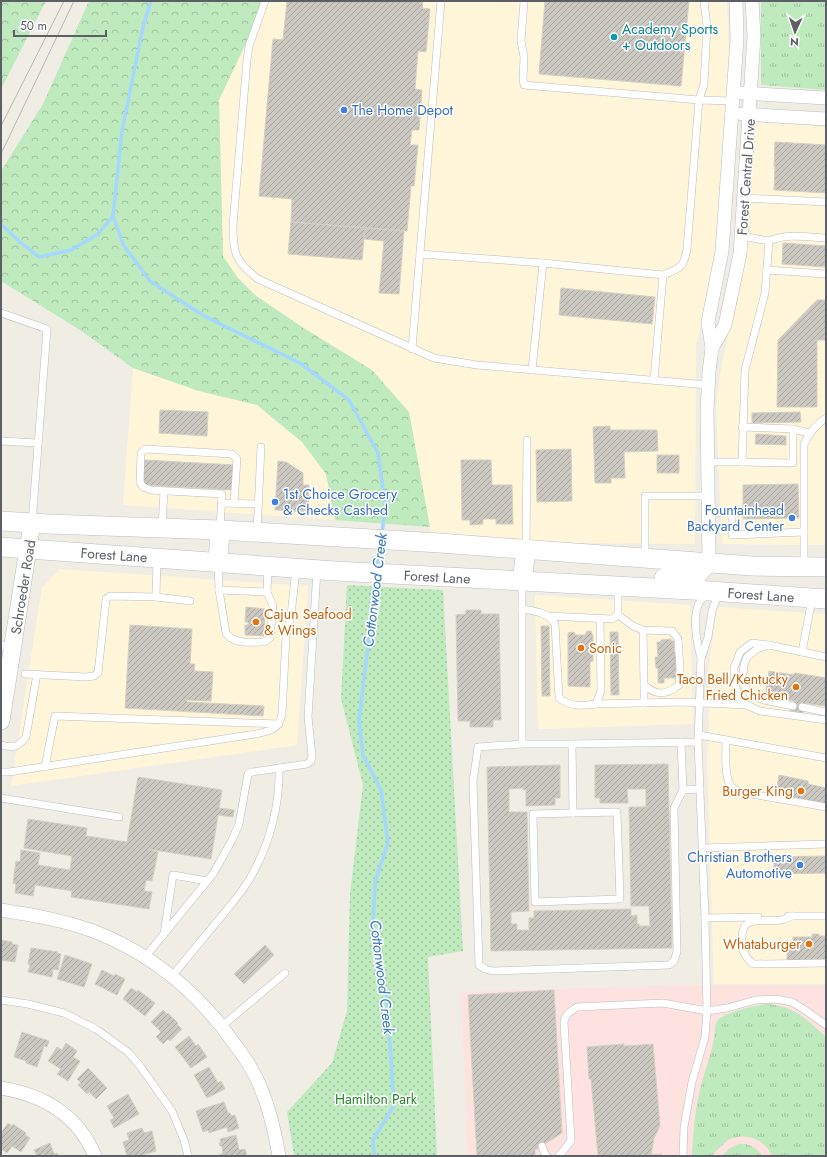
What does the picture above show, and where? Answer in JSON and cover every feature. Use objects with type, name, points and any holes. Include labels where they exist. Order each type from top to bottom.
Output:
[{"type":"main road","name":"Forest Lane","points":[[1,521],[257,532],[432,542],[752,566],[826,567]]},
{"type":"main road","points":[[218,562],[220,530]]},
{"type":"main road","name":"Forest Lane","points":[[1,547],[326,571],[715,591],[822,599]]},
{"type":"main road","points":[[522,581],[526,550]]},
{"type":"main road","points":[[562,583],[583,577],[605,574],[678,578],[697,575],[709,562]]},
{"type":"main road","points":[[715,591],[720,580],[733,574],[806,578],[826,576]]},
{"type":"street","name":"Forest Central Drive","points":[[709,562],[708,385],[712,348],[708,322],[722,251],[737,39],[736,1]]},
{"type":"street","name":"Forest Central Drive","points":[[712,348],[725,325],[740,254],[754,36],[752,1]]},
{"type":"street","points":[[826,98],[751,93],[733,102],[750,114],[826,119]]},
{"type":"street","name":"Schroeder Road","points":[[1,721],[7,646],[29,548],[32,523]]},
{"type":"street","points":[[1,910],[61,921],[92,931],[122,944],[145,957],[172,976],[192,993],[222,1026],[245,1057],[261,1088],[271,1116],[279,1156]]},
{"type":"street","points":[[1,1088],[30,1095],[57,1108],[85,1137],[95,1156]]},
{"type":"lane","points":[[265,1],[249,46],[233,225],[233,245],[236,255],[246,269],[258,279],[434,358],[477,365],[708,385]]},
{"type":"lane","points":[[412,349],[441,1]]},
{"type":"lane","points":[[524,1],[521,41],[524,57],[524,85],[733,102]]},
{"type":"lane","points":[[420,254],[543,263],[663,275],[676,270],[684,262],[687,249],[699,100],[704,84],[707,33],[704,1]]},
{"type":"lane","points":[[744,198],[826,202]]},
{"type":"lane","points":[[742,236],[769,241],[777,237],[788,236],[826,238]]},
{"type":"lane","points":[[742,462],[745,370],[765,293],[769,241]]},
{"type":"lane","points":[[532,370],[543,263]]},
{"type":"lane","points":[[767,270],[826,274]]},
{"type":"lane","points":[[654,380],[663,275]]},
{"type":"lane","points":[[1,313],[47,328],[32,523]]},
{"type":"lane","points":[[804,566],[804,444],[809,433],[818,423],[826,418]]},
{"type":"lane","points":[[742,427],[793,429],[809,433]]},
{"type":"lane","points":[[708,462],[793,463],[793,429]]},
{"type":"lane","points":[[526,550],[527,440]]},
{"type":"lane","points":[[1,441],[38,443]]},
{"type":"lane","points":[[257,532],[261,447]]},
{"type":"lane","points":[[220,530],[222,494],[151,490],[143,487],[140,482],[141,453],[145,449],[232,454],[237,459],[234,503]]},
{"type":"lane","points":[[162,528],[164,491]]},
{"type":"lane","points":[[645,558],[646,496],[708,496]]},
{"type":"lane","points":[[221,503],[258,504]]},
{"type":"lane","points":[[708,513],[732,513],[732,535],[804,532]]},
{"type":"lane","points":[[156,597],[158,558]]},
{"type":"lane","points":[[218,562],[219,590],[226,633],[230,638],[236,641],[264,642],[270,638],[273,606],[267,592],[268,566]]},
{"type":"lane","points":[[1,772],[45,767],[256,734],[274,729],[279,724],[282,715],[286,636],[296,568]]},
{"type":"lane","points":[[145,957],[207,881],[232,840],[239,824],[248,774],[252,772],[307,764],[311,762],[312,756],[308,717],[326,571]]},
{"type":"lane","points":[[522,581],[522,744]]},
{"type":"lane","points":[[618,586],[618,615]]},
{"type":"lane","points":[[219,590],[267,592]]},
{"type":"lane","points":[[701,658],[697,645],[696,613],[700,601],[715,591]]},
{"type":"lane","points":[[683,1156],[684,1127],[692,1082],[706,1037],[707,1011],[705,918],[699,738],[701,658],[708,637],[715,591]]},
{"type":"lane","points":[[25,674],[94,676],[98,673],[100,669],[105,603],[107,597],[156,597],[190,601]]},
{"type":"lane","points":[[802,652],[822,599]]},
{"type":"lane","points":[[522,609],[540,612],[552,619],[555,624],[559,698],[566,704],[584,706],[596,704],[680,702],[747,705]]},
{"type":"lane","points":[[547,616],[612,620],[618,615]]},
{"type":"lane","points":[[618,615],[633,626],[643,630],[672,631],[678,639],[680,669],[679,685],[671,691],[659,693],[644,685]]},
{"type":"lane","points":[[596,704],[601,692],[600,619]]},
{"type":"lane","points":[[643,630],[644,703]]},
{"type":"lane","points":[[826,657],[752,643],[740,652],[734,668],[734,677],[738,697],[747,705],[760,711],[826,720]]},
{"type":"lane","points":[[769,645],[757,649],[746,657],[742,682],[751,695],[764,700],[793,706]]},
{"type":"lane","points":[[1,745],[12,748],[20,744],[26,737],[37,674]]},
{"type":"lane","points":[[802,707],[826,712]]},
{"type":"lane","points":[[45,767],[54,716],[279,724]]},
{"type":"lane","points":[[682,742],[683,790],[674,808],[677,952],[674,961],[669,966],[492,971],[479,965],[473,782],[478,747],[522,744],[682,742],[699,738],[726,740],[826,758]]},
{"type":"lane","points":[[726,740],[728,777],[730,785],[734,790],[826,807]]},
{"type":"lane","points":[[572,744],[573,813]]},
{"type":"lane","points":[[172,976],[239,895],[253,875],[270,835],[276,805],[279,768]]},
{"type":"lane","points":[[683,790],[700,789]]},
{"type":"lane","points":[[1,798],[119,817]]},
{"type":"lane","points":[[617,812],[620,899],[535,902],[534,814],[573,813],[617,812]]},
{"type":"lane","points":[[702,848],[826,844]]},
{"type":"lane","points":[[164,934],[173,875],[207,881]]},
{"type":"lane","points":[[792,916],[781,920],[753,921],[746,924],[742,929],[742,950],[747,959],[753,964],[826,963]]},
{"type":"lane","points":[[705,918],[826,916]]},
{"type":"lane","points":[[222,1026],[286,974]]},
{"type":"lane","points":[[559,1156],[571,1140],[564,1022],[565,1016],[577,1007],[663,1003],[707,1011],[727,1008],[756,1000],[776,999],[792,1002],[826,1025]]},
{"type":"lane","points":[[1,1000],[28,1004],[64,1013],[96,1029],[128,1052],[140,1066],[172,1112],[184,1140],[188,1156]]},
{"type":"lane","points":[[542,1146],[547,1156]]},
{"type":"shaded area","points":[[266,1],[727,1],[729,57],[713,279],[696,344],[695,544],[432,542],[409,412],[302,327],[255,295],[237,277],[223,256],[219,100]]},
{"type":"shaded area","points":[[755,122],[826,127],[826,545],[722,544],[716,404],[721,368],[744,266]]},
{"type":"shaded area","points":[[133,368],[199,391],[257,405],[302,442],[326,474],[335,520],[123,505]]},
{"type":"shaded area","points":[[60,569],[308,586],[297,745],[11,786],[42,587]]},
{"type":"shaded area","points":[[535,595],[690,605],[693,724],[538,729]]},
{"type":"shaded area","points":[[717,607],[826,614],[826,984],[714,984],[707,758],[709,724],[708,673]]},
{"type":"shaded area","points":[[684,985],[826,986],[826,1156],[468,1156],[461,992]]},
{"type":"green space","points":[[1,1],[46,1],[1,89]]},
{"type":"green space","points":[[89,1],[266,1],[219,100],[223,256],[237,277],[255,295],[302,327],[372,370],[409,412],[430,527],[335,520],[326,474],[302,442],[257,405],[199,391],[133,368],[80,330],[1,281],[1,171],[43,104]]},
{"type":"green space","points":[[761,1],[826,1],[826,90],[761,85]]},
{"type":"green space","name":"Hamilton Park","points":[[347,585],[443,590],[463,951],[428,957],[437,1156],[294,1156],[287,1112],[332,1063],[347,1011],[350,894],[363,785],[341,699]]},
{"type":"green space","points":[[768,1004],[793,1011],[806,1019],[826,1037],[826,1156],[772,1156],[769,1150],[760,1142],[749,1137],[742,1136],[730,1139],[711,1156],[692,1156],[697,1103],[713,1045],[717,1021],[723,1016],[736,1011]]},
{"type":"green space","points":[[738,1144],[752,1146],[762,1156],[721,1156]]},
{"type":"building","name":"The Home Depot","points":[[287,1],[423,1],[422,8],[430,9],[426,52],[418,51],[415,89],[422,90],[419,130],[412,130],[410,145],[418,145],[414,186],[411,186],[407,231],[291,222],[292,199],[259,196],[273,39],[283,40]]},
{"type":"building","name":"Academy Sports + Outdoors","points":[[545,1],[689,1],[681,86],[539,74]]},
{"type":"building","points":[[775,142],[826,145],[826,193],[774,190]]},
{"type":"building","points":[[291,222],[365,228],[362,260],[288,254]]},
{"type":"building","points":[[365,228],[404,231],[399,294],[379,293],[384,241],[364,239]]},
{"type":"building","points":[[783,243],[826,246],[826,267],[782,264]]},
{"type":"building","points":[[561,288],[655,297],[652,324],[559,315]]},
{"type":"building","points":[[817,300],[826,300],[826,340],[817,340],[817,407],[777,407],[778,340]]},
{"type":"building","points":[[160,410],[208,412],[207,436],[159,433]]},
{"type":"building","points":[[800,412],[801,422],[752,423],[752,413]]},
{"type":"building","points":[[610,426],[610,430],[657,430],[658,451],[624,452],[625,478],[611,478],[611,483],[595,483],[593,427]]},
{"type":"building","points":[[756,434],[786,436],[786,445],[755,444]]},
{"type":"building","points":[[571,449],[572,501],[537,502],[536,450]]},
{"type":"building","points":[[657,455],[679,455],[679,473],[657,473]]},
{"type":"building","points":[[144,460],[235,465],[233,490],[143,485]]},
{"type":"building","points":[[461,460],[491,460],[492,485],[512,485],[513,524],[496,524],[496,519],[483,519],[483,524],[470,525],[470,520],[462,520]]},
{"type":"building","points":[[278,461],[286,462],[303,473],[303,485],[309,485],[308,512],[275,510]]},
{"type":"building","points":[[798,484],[799,518],[743,519],[743,485]]},
{"type":"building","name":"Cajun Seafood & Wings","points":[[246,607],[265,609],[264,636],[245,635],[245,625],[248,625],[248,622],[245,622]]},
{"type":"building","points":[[466,610],[481,610],[481,614],[499,614],[501,720],[493,720],[493,727],[470,727],[470,721],[458,721],[456,615],[466,614]]},
{"type":"building","points":[[130,625],[192,629],[190,664],[195,664],[194,671],[213,672],[211,701],[187,700],[187,702],[264,706],[263,716],[125,708]]},
{"type":"building","points":[[541,626],[549,626],[550,696],[542,696]]},
{"type":"building","name":"Sonic","points":[[587,631],[591,631],[593,636],[593,661],[590,662],[590,687],[568,686],[568,633],[572,632],[575,633],[575,635],[585,635]]},
{"type":"building","points":[[610,632],[618,632],[619,695],[611,695]]},
{"type":"building","points":[[671,639],[671,641],[674,641],[674,652],[676,652],[676,678],[664,678],[664,683],[658,683],[658,668],[656,668],[655,657],[658,657],[657,642]]},
{"type":"building","name":"Taco Bell/Kentucky Fried Chicken","points":[[769,671],[826,678],[826,706],[802,703],[801,710],[803,713],[790,711],[790,708],[793,708],[794,701],[774,697],[774,699],[765,697]]},
{"type":"building","points":[[668,764],[672,948],[491,951],[487,767],[560,765],[560,798],[555,798],[555,805],[526,806],[526,790],[523,790],[523,788],[509,789],[509,812],[527,812],[529,911],[511,912],[511,924],[517,924],[517,930],[529,930],[529,918],[534,918],[534,911],[631,909],[631,916],[637,915],[637,924],[639,924],[639,926],[650,926],[649,906],[631,906],[629,807],[646,807],[646,789],[627,789],[628,803],[600,803],[600,798],[595,798],[595,765]]},
{"type":"building","name":"Burger King","points":[[779,775],[808,781],[808,784],[826,788],[826,805],[776,795]]},
{"type":"building","points":[[138,777],[222,790],[219,808],[234,810],[233,817],[218,815],[211,859],[148,849],[158,852],[152,881],[146,880],[144,891],[152,892],[149,909],[71,897],[72,891],[35,885],[33,896],[15,893],[16,884],[13,883],[16,861],[20,862],[21,850],[40,853],[38,865],[70,870],[72,856],[24,848],[28,819],[87,828],[86,836],[127,842]]},
{"type":"building","name":"Christian Brothers Automotive","points":[[826,856],[826,873],[774,874],[774,857]]},
{"type":"building","name":"Whataburger","points":[[812,934],[826,936],[826,960],[787,961],[787,950],[793,950],[793,937],[812,937]]},
{"type":"building","points":[[1,940],[18,945],[15,962],[1,960]]},
{"type":"building","points":[[265,945],[274,955],[244,984],[234,974]]},
{"type":"building","points":[[31,948],[58,952],[57,953],[61,954],[58,970],[53,969],[52,977],[28,972]]},
{"type":"building","points":[[65,955],[92,964],[84,987],[57,979]]},
{"type":"building","points":[[102,970],[114,976],[115,974],[125,979],[117,995],[95,984]]},
{"type":"building","points":[[131,988],[137,992],[138,990],[155,1003],[145,1016],[123,999]]},
{"type":"building","points":[[554,990],[562,1133],[535,1150],[535,1156],[477,1156],[468,995]]},
{"type":"building","points":[[163,1010],[178,1023],[177,1024],[182,1029],[170,1041],[168,1039],[163,1044],[156,1037],[161,1032],[151,1022]]},
{"type":"building","points":[[22,1032],[49,1041],[47,1047],[44,1046],[37,1067],[14,1057]]},
{"type":"building","points":[[189,1036],[196,1046],[198,1044],[207,1057],[191,1068],[175,1047]]},
{"type":"building","points":[[66,1043],[77,1051],[73,1057],[80,1061],[68,1081],[57,1074],[61,1069],[48,1061],[57,1047],[62,1050]]},
{"type":"building","points":[[624,1044],[624,1046],[653,1044],[660,1126],[654,1138],[651,1155],[662,1154],[662,1156],[598,1156],[591,1079],[589,1079],[587,1047]]},
{"type":"building","points":[[209,1067],[218,1083],[221,1081],[225,1089],[207,1098],[194,1075]]},
{"type":"building","points":[[88,1068],[107,1088],[96,1099],[89,1092],[87,1094],[78,1085],[81,1083],[77,1079]]},
{"type":"building","points":[[128,1094],[139,1114],[114,1128],[110,1120],[114,1118],[107,1106]]},
{"type":"building","points":[[224,1102],[228,1113],[230,1113],[231,1116],[235,1115],[239,1128],[228,1132],[227,1127],[209,1133],[208,1130],[203,1132],[196,1111]]},
{"type":"building","points":[[8,1123],[12,1126],[13,1124],[26,1133],[25,1135],[30,1138],[21,1152],[12,1146],[7,1153],[1,1149],[1,1133]]},
{"type":"building","points":[[142,1128],[144,1133],[152,1131],[156,1151],[139,1156],[127,1156],[123,1142],[129,1140],[127,1133]]},
{"type":"building","points":[[236,1135],[239,1150],[245,1149],[247,1156],[217,1156],[223,1153],[222,1146],[220,1146],[219,1143],[221,1143],[220,1139]]},
{"type":"building","points":[[50,1143],[54,1154],[57,1153],[58,1156],[37,1156],[34,1150]]},
{"type":"waterway","name":"Cottonwood Creek","points":[[151,1],[143,27],[122,131],[113,216],[124,246],[150,281],[204,316],[300,363],[349,400],[378,453],[385,504],[382,535]]},
{"type":"waterway","points":[[1,224],[39,257],[71,250],[98,234],[113,216]]},
{"type":"waterway","name":"Cottonwood Creek","points":[[377,568],[380,545]]},
{"type":"waterway","name":"Cottonwood Creek","points":[[374,1156],[373,1140],[394,1105],[387,999],[373,925],[375,882],[388,843],[381,790],[363,755],[359,721],[376,578]]},
{"type":"tram line","points":[[1,126],[64,1]]},
{"type":"tram line","points":[[1,154],[74,1]]},
{"type":"place","name":"Academy Sports + Outdoors","points":[[614,37]]},
{"type":"place","name":"The Home Depot","points":[[344,110]]},
{"type":"place","name":"1st Choice Grocery & Checks Cashed","points":[[275,502]]},
{"type":"place","name":"Fountainhead Backyard Center","points":[[792,518]]},
{"type":"place","name":"Cajun Seafood & Wings","points":[[256,622]]},
{"type":"place","name":"Sonic","points":[[581,648]]},
{"type":"place","name":"Taco Bell/Kentucky Fried Chicken","points":[[796,687]]},
{"type":"place","name":"Burger King","points":[[801,791]]},
{"type":"place","name":"Christian Brothers Automotive","points":[[800,865]]},
{"type":"place","name":"Whataburger","points":[[809,944]]}]
